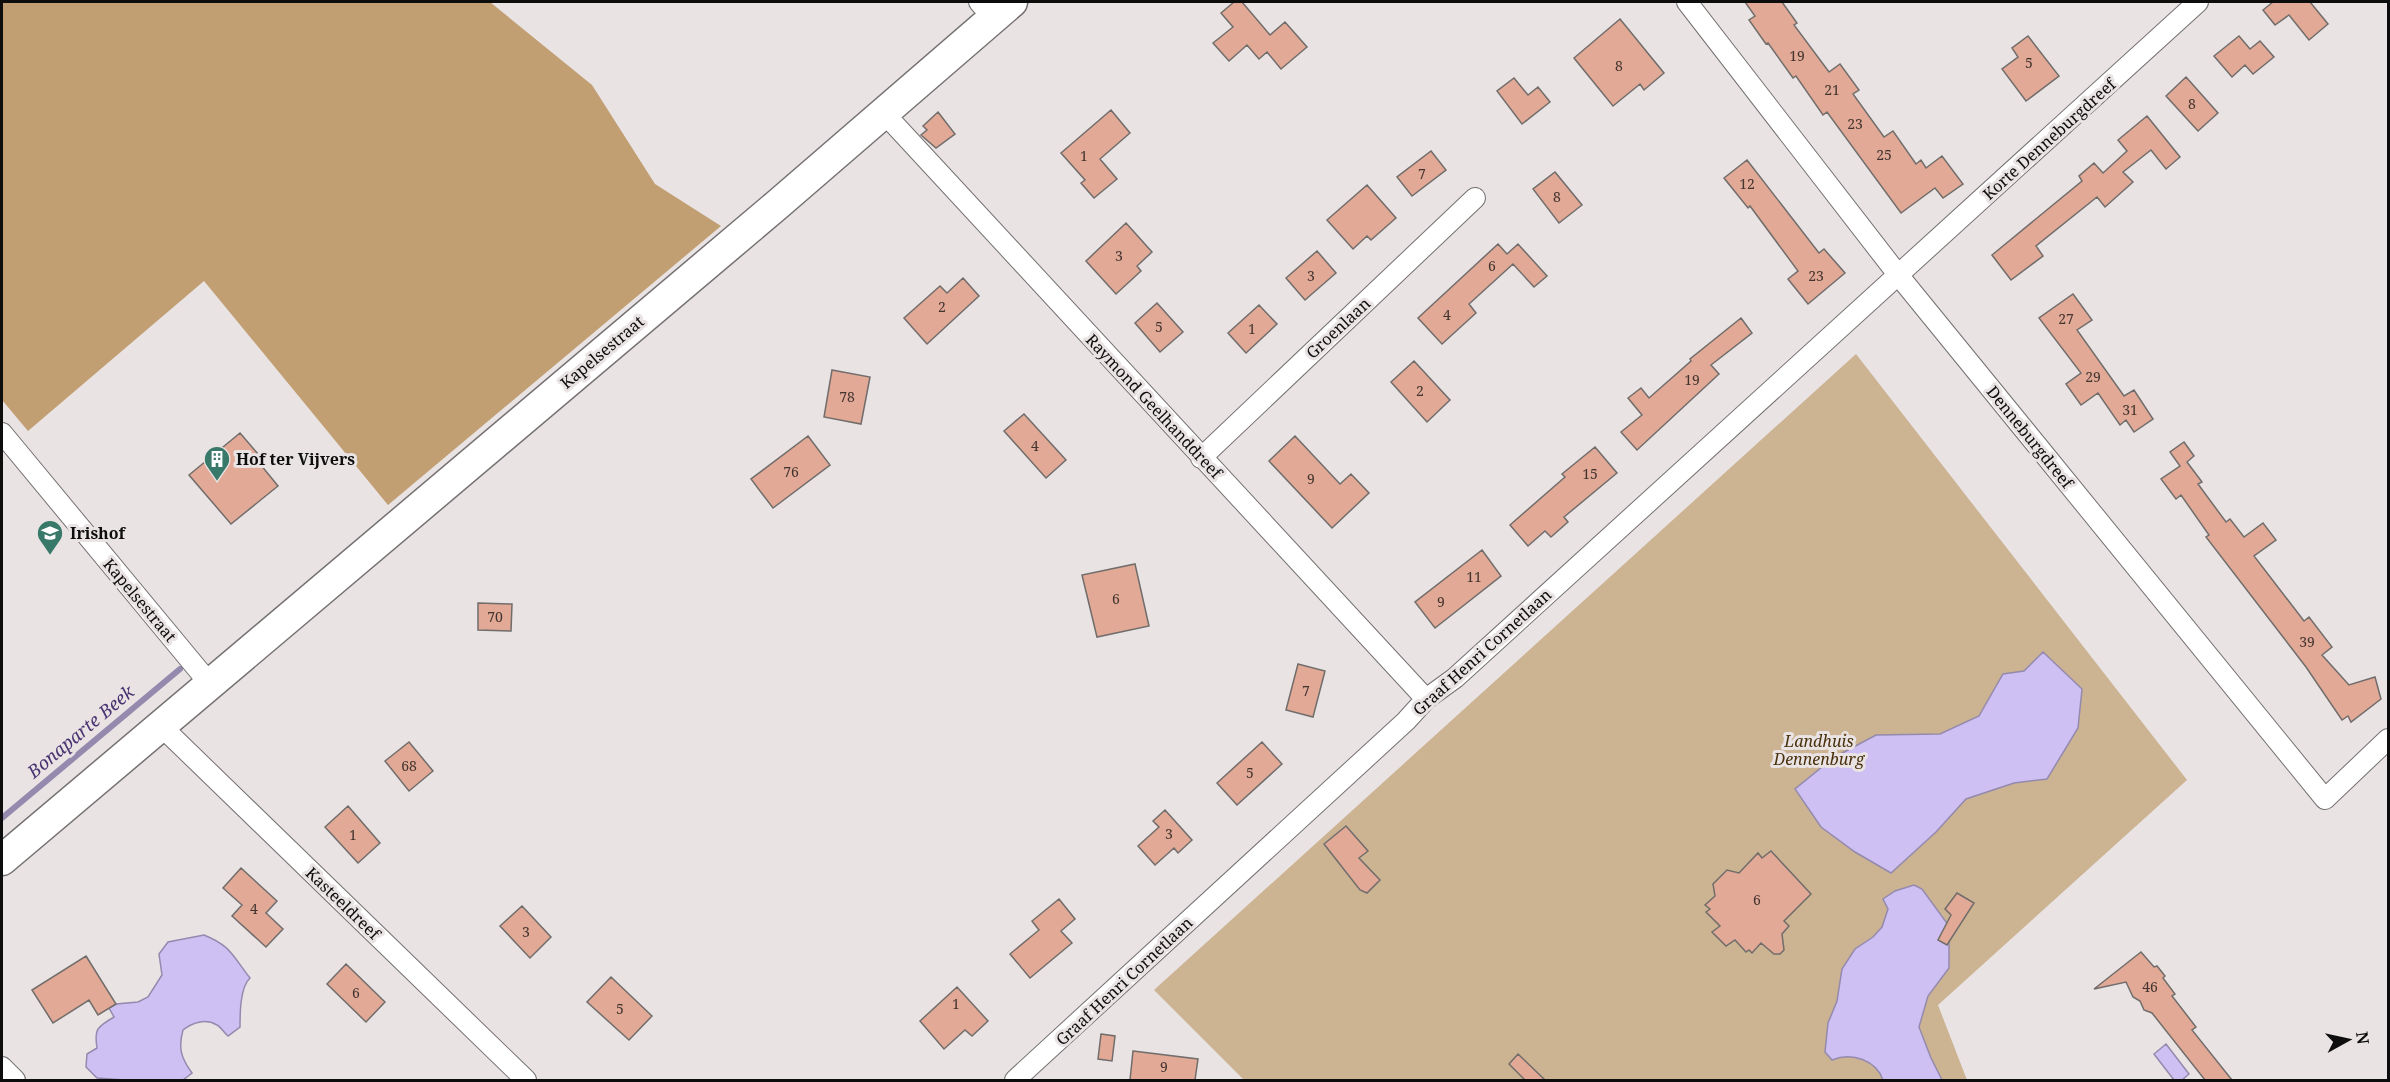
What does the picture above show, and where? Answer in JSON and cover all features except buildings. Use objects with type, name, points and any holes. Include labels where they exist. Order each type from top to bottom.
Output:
[{"type":"main road","name":"Kapelsestraat","points":[[2,860],[768,213],[883,112],[995,7]]},
{"type":"street","name":"Denneburgdreef","points":[[1687,2],[1899,276],[2325,799],[2388,739]]},
{"type":"street","name":"Korte Denneburgdreef","points":[[1899,276],[2198,2]]},
{"type":"street","name":"Raymond Geelhanddreef","points":[[883,112],[1426,699]]},
{"type":"street","name":"Groenlaan","points":[[1201,458],[1475,198]]},
{"type":"street","name":"Graaf Henri Cornetlaan","points":[[1016,1080],[1406,722],[1426,699],[1455,678],[1899,276]]},
{"type":"street","name":"Kapelsestraat","points":[[2,433],[210,684]]},
{"type":"street","name":"Kasteeldreef","points":[[160,725],[526,1080]]},
{"type":"street","points":[[2,1067],[15,1080]]},
{"type":"green space","name":"Landhuis Dennenburg","points":[[1856,354],[2187,780],[1938,1005],[1967,1080],[1244,1080],[1154,990]]},
{"type":"shaded area","points":[[2,2],[490,2],[592,85],[655,184],[721,226],[388,505],[204,281],[28,431],[2,400]]},
{"type":"shaded area","points":[[2043,652],[2082,689],[2078,728],[2047,779],[2014,783],[1966,799],[1936,832],[1891,873],[1855,852],[1821,827],[1795,789],[1833,758],[1876,735],[1940,734],[1979,716],[2003,674],[2024,671]]},
{"type":"shaded area","points":[[1914,885],[1922,889],[1949,926],[1949,968],[1928,996],[1919,1027],[1942,1080],[1883,1080],[1875,1067],[1862,1060],[1847,1057],[1832,1060],[1825,1052],[1828,1023],[1837,1001],[1842,969],[1855,949],[1873,937],[1882,927],[1888,909],[1883,899],[1895,891]]},
{"type":"shaded area","points":[[204,935],[226,947],[250,978],[242,994],[240,1027],[228,1036],[218,1026],[208,1022],[195,1023],[183,1030],[182,1053],[192,1073],[183,1080],[97,1078],[86,1067],[87,1054],[97,1048],[98,1029],[114,1017],[109,1008],[116,1004],[138,1002],[148,997],[162,975],[159,954],[168,942]]},
{"type":"shaded area","points":[[2166,1044],[2189,1074],[2182,1080],[2174,1080],[2154,1054]]},
{"type":"waterway","name":"Bonaparte Beek","points":[[2,818],[180,669]]},
{"type":"place","name":"Hof ter Vijvers","points":[[217,482]]},
{"type":"place","name":"Irishof","points":[[50,556]]}]
